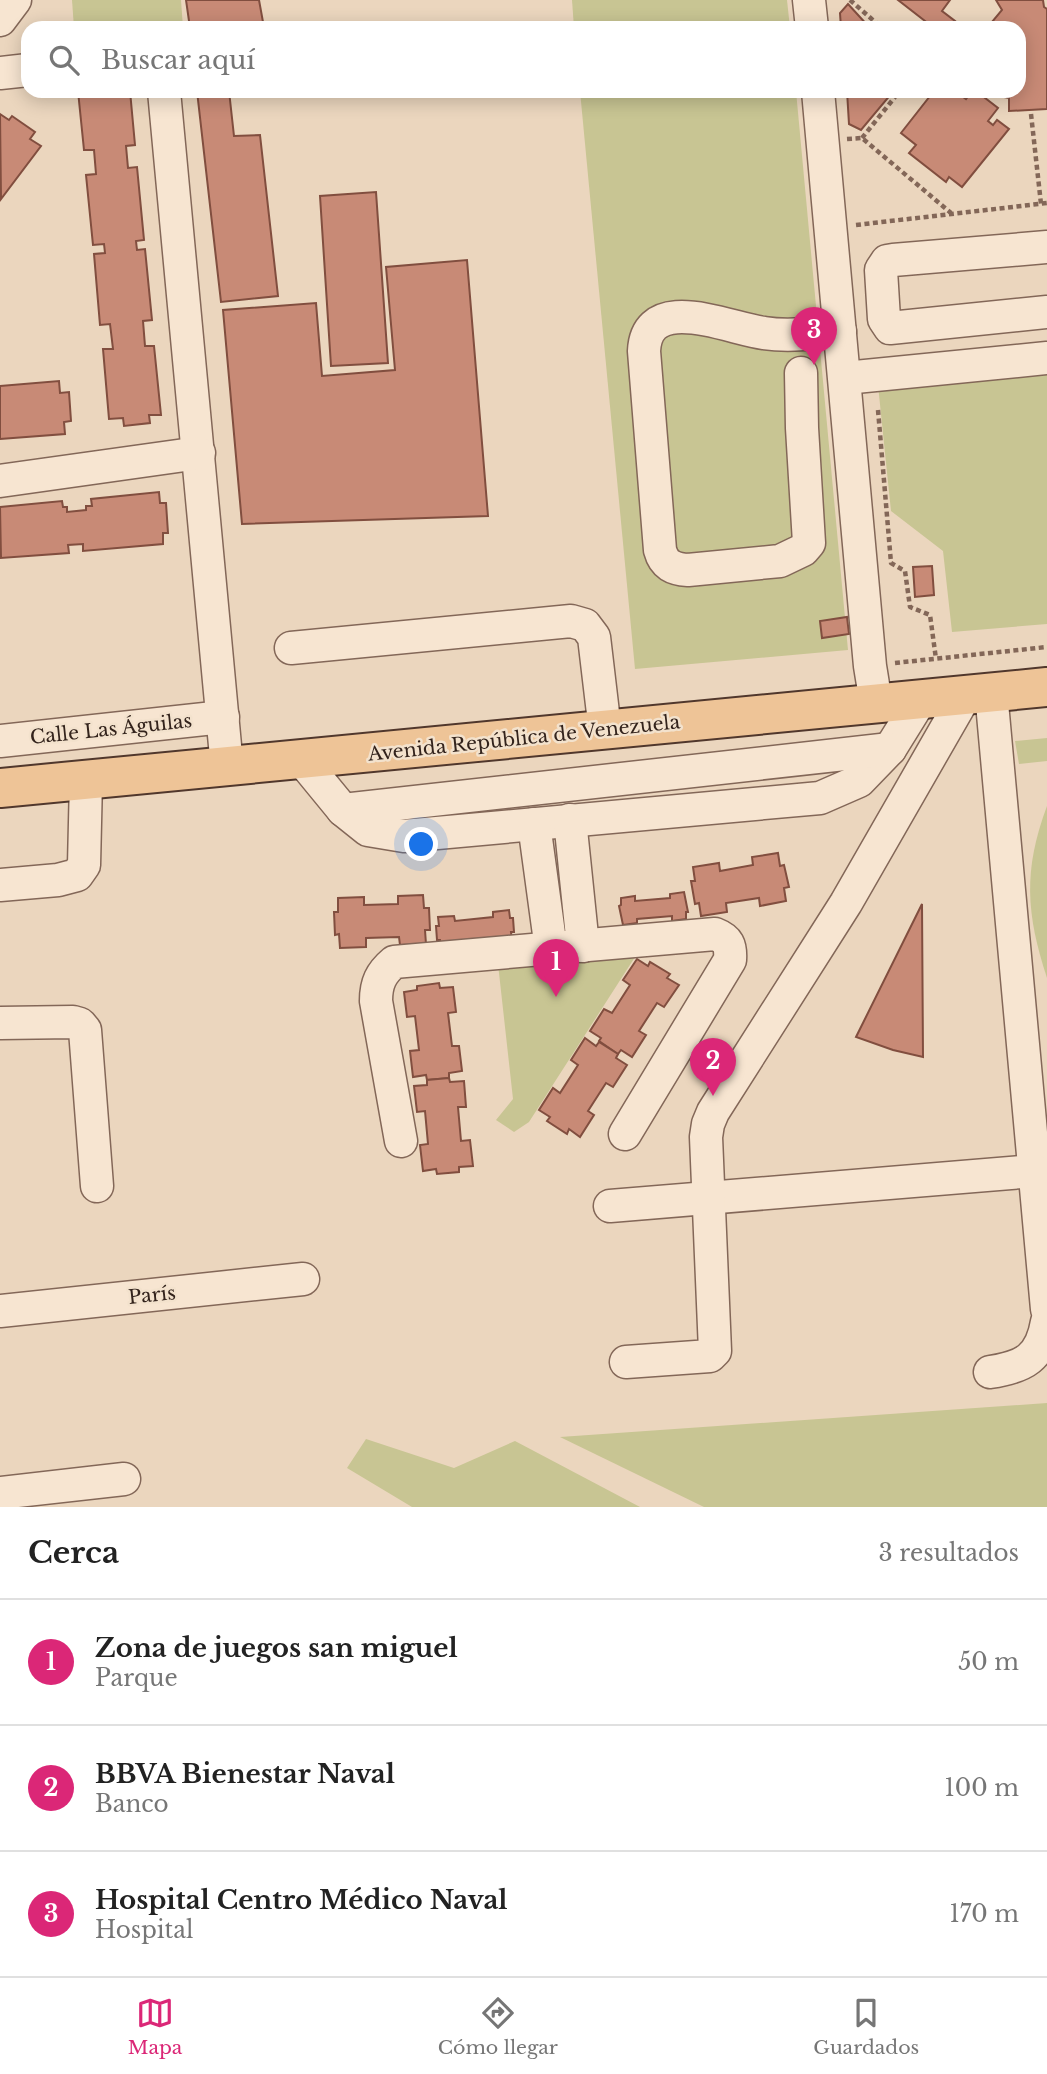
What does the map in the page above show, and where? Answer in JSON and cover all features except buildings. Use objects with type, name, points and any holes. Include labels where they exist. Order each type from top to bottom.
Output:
[{"type":"main road","name":"Avenida República de Venezuela","points":[[0,788],[1047,687]]},
{"type":"street","points":[[0,20],[15,0]]},
{"type":"street","points":[[809,0],[811,21]]},
{"type":"street","points":[[0,73],[21,71]]},
{"type":"street","points":[[165,98],[227,767]]},
{"type":"street","points":[[819,98],[870,666],[876,703]]},
{"type":"street","points":[[1047,247],[887,261],[881,271],[886,325],[890,328],[1047,312]]},
{"type":"street","points":[[838,298],[882,294]]},
{"type":"street","points":[[801,373],[809,543],[803,550],[780,561],[688,569],[677,569],[668,565],[660,550],[644,351],[647,334],[663,320],[679,317],[701,318],[763,333],[841,331]]},
{"type":"street","points":[[845,378],[1047,358]]},
{"type":"street","points":[[0,481],[199,453]]},
{"type":"street","points":[[291,648],[572,621],[585,625],[594,637],[605,730]]},
{"type":"street","points":[[979,693],[1039,1108],[1035,1171],[1047,1309]]},
{"type":"street","points":[[626,1363],[710,1356],[715,1351],[706,1137],[713,1112],[979,693]]},
{"type":"street","points":[[302,760],[342,810],[368,830],[404,836],[820,798],[859,781],[890,749],[921,699]]},
{"type":"street","name":"Calle Las Águilas","points":[[0,741],[223,717]]},
{"type":"street","points":[[342,810],[890,749]]},
{"type":"street","points":[[0,885],[58,880],[77,875],[84,865],[86,780]]},
{"type":"street","points":[[570,820],[583,946]]},
{"type":"street","points":[[534,824],[551,949]]},
{"type":"street","points":[[401,1141],[376,1001],[379,978],[394,962],[715,934],[729,942],[730,960],[625,1134]]},
{"type":"street","points":[[0,1023],[73,1022],[80,1024],[85,1030],[97,1186]]},
{"type":"street","points":[[610,1206],[1035,1171]]},
{"type":"street","name":"París","points":[[0,1311],[303,1279]]},
{"type":"street","points":[[990,1373],[1009,1370],[1034,1356],[1044,1340],[1047,1322]]},
{"type":"street","points":[[0,1493],[124,1479]]},
{"type":"path","points":[[850,0],[874,21]]},
{"type":"path","points":[[862,138],[894,98]]},
{"type":"path","points":[[831,227],[1044,204],[1031,114]]},
{"type":"path","points":[[843,139],[862,138],[952,214]]},
{"type":"path","points":[[877,405],[891,563],[905,571],[910,607],[930,615],[936,659]]},
{"type":"path","points":[[870,666],[1047,647]]},
{"type":"shaded area","points":[[72,0],[181,0],[182,21],[74,21]]},
{"type":"shaded area","points":[[572,0],[787,0],[789,21],[574,21]]},
{"type":"shaded area","points":[[581,98],[797,98],[848,650],[635,669]]},
{"type":"shaded area","points":[[1047,369],[1047,624],[952,632],[943,551],[891,511],[878,385]]},
{"type":"shaded area","points":[[1047,738],[1047,761],[1019,764],[1015,741]]},
{"type":"shaded area","points":[[1047,806],[1047,978],[1035,933],[1030,892],[1034,851]]},
{"type":"shaded area","points":[[644,943],[529,1122],[514,1132],[496,1120],[513,1099],[497,955]]},
{"type":"shaded area","points":[[1047,1403],[1047,1507],[704,1507],[560,1437]]},
{"type":"shaded area","points":[[366,1439],[454,1468],[515,1441],[640,1507],[412,1507],[347,1468]]},
{"type":"place","name":"Hospital Centro Médico Naval","points":[[814,365]]},
{"type":"place","name":"Zona de juegos san miguel","points":[[556,997]]},
{"type":"place","name":"BBVA Bienestar Naval","points":[[713,1096]]}]
